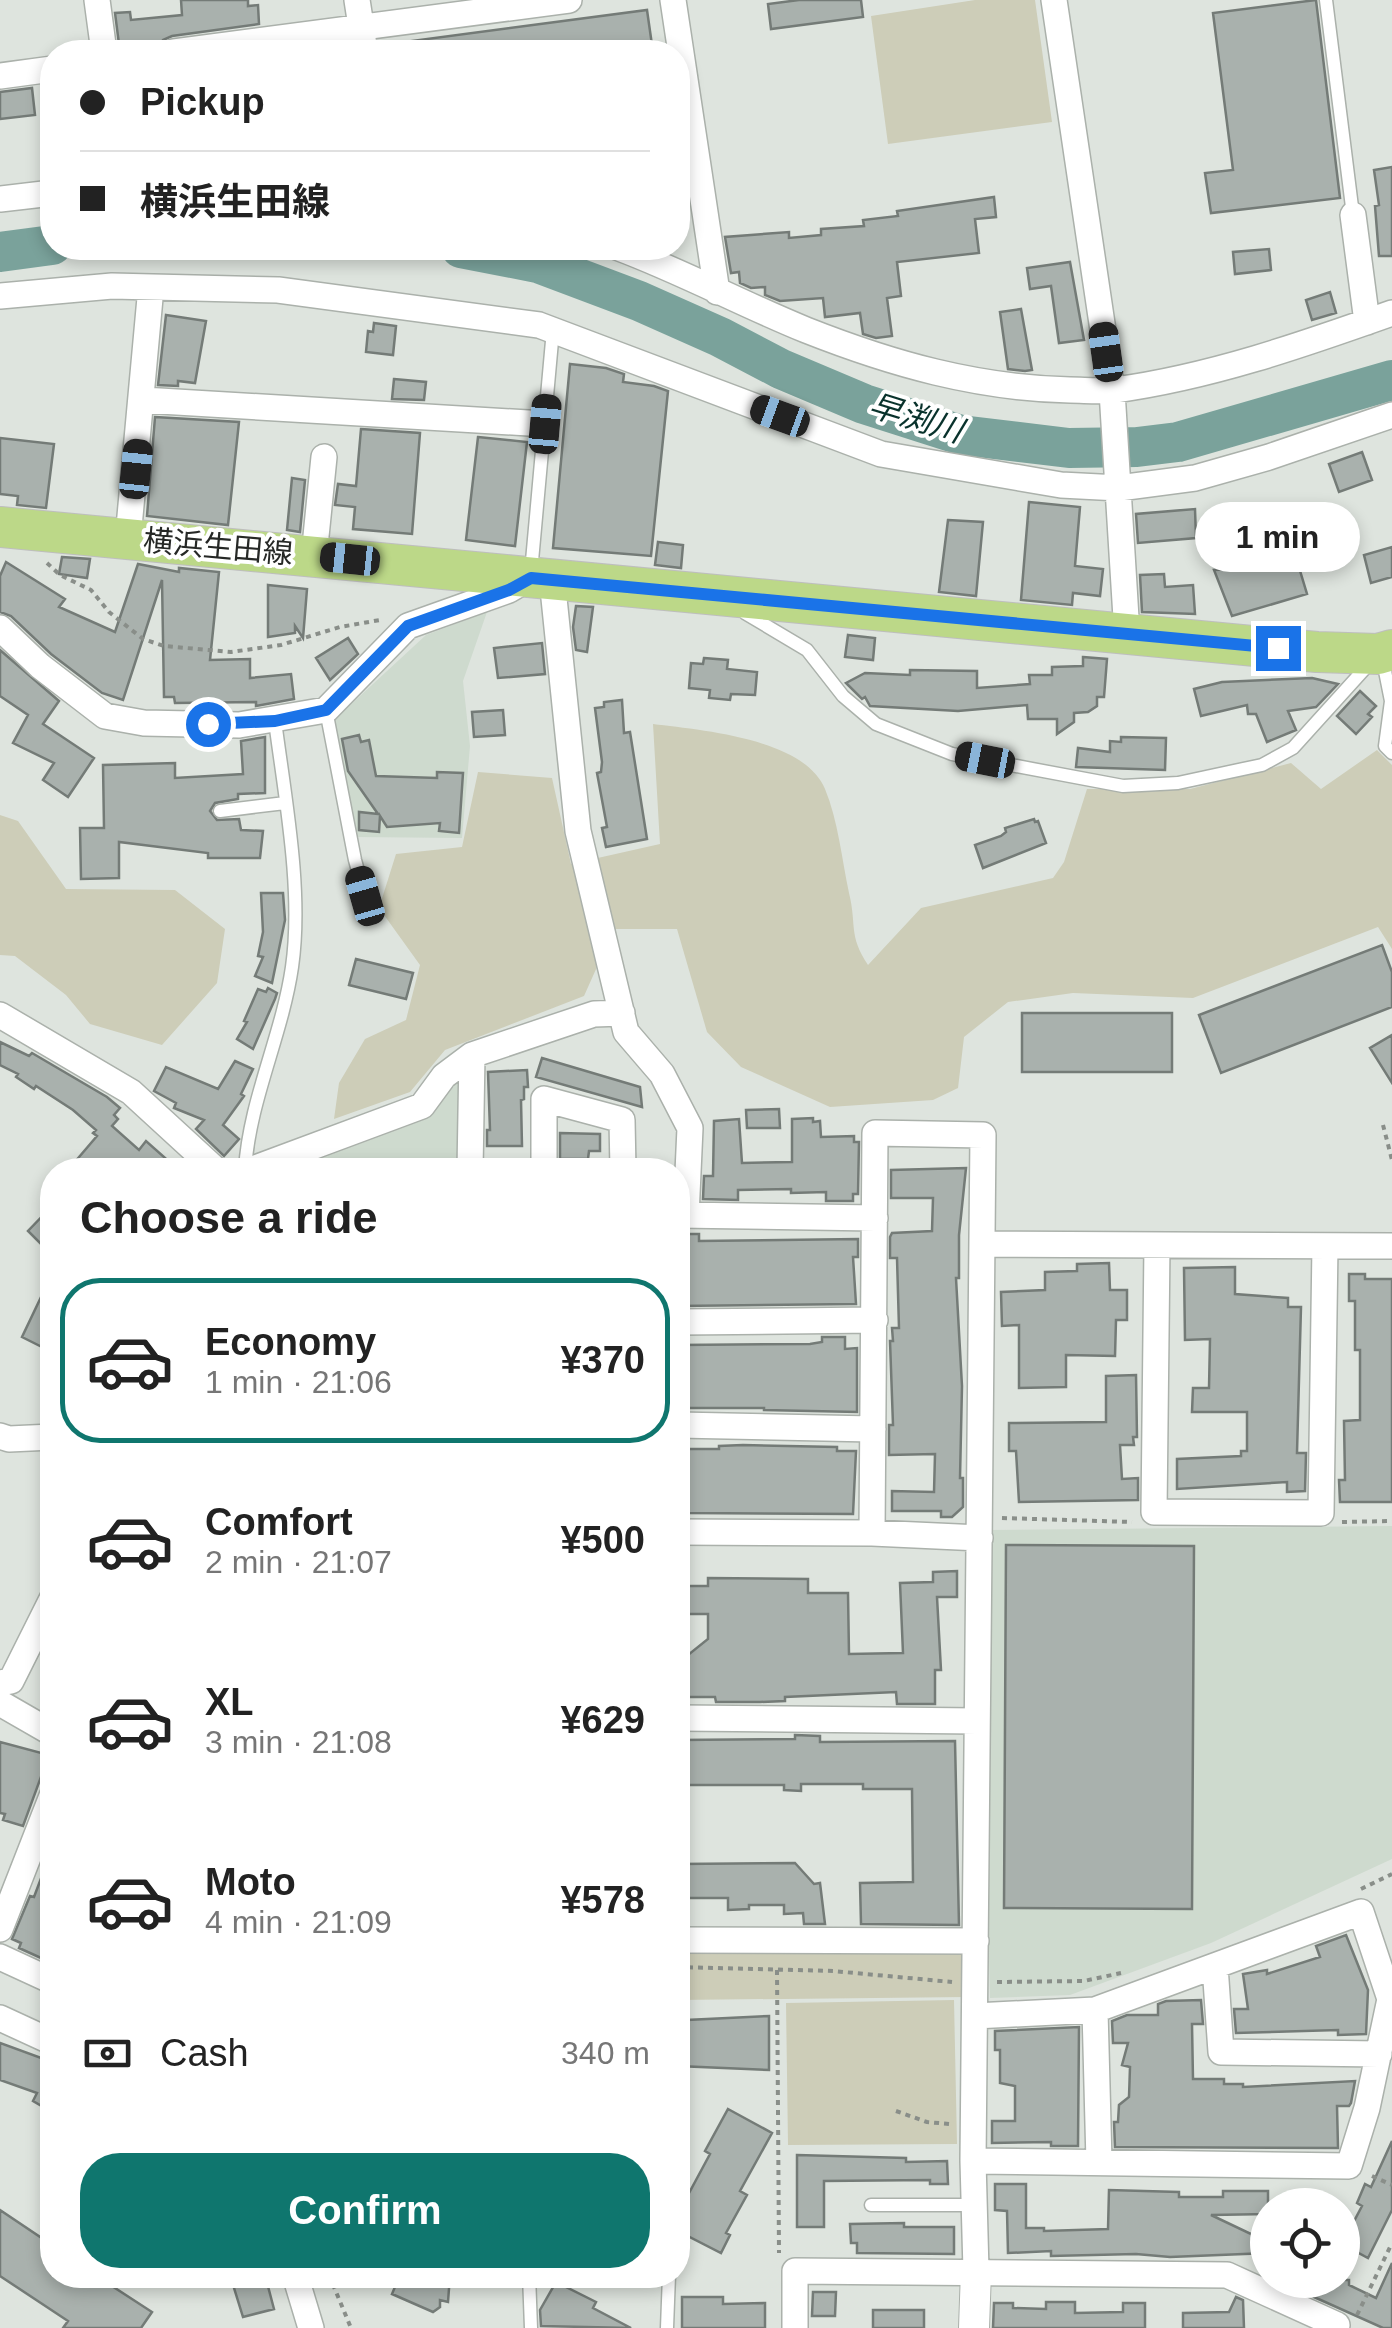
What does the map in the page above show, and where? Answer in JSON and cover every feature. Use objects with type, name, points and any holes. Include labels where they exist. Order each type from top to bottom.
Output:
[{"type":"main road","name":"横浜生田線","points":[[15,528],[1127,634],[1384,653]]},
{"type":"street","points":[[97,0],[102,40]]},
{"type":"street","points":[[358,0],[363,40],[569,0]]},
{"type":"street","points":[[673,0],[679,40]]},
{"type":"street","points":[[1054,0],[1112,394],[1127,634]]},
{"type":"street","points":[[0,76],[40,71]]},
{"type":"street","points":[[690,113],[717,292]]},
{"type":"street","points":[[0,199],[40,194]]},
{"type":"street","points":[[1353,215],[1367,322]]},
{"type":"street","points":[[652,260],[805,330],[910,368],[1016,389],[1112,394],[1235,366],[1392,313]]},
{"type":"street","points":[[0,296],[112,286],[278,290],[539,325],[881,454],[1061,485],[1195,478],[1392,415]]},
{"type":"street","points":[[128,538],[152,287]]},
{"type":"street","points":[[143,400],[545,424]]},
{"type":"street","points":[[314,556],[324,457]]},
{"type":"street","points":[[0,628],[40,666],[105,716],[144,724],[239,725],[326,710],[408,626],[541,578],[578,830],[626,1032],[662,1074],[690,1128],[687,1158]]},
{"type":"street","points":[[280,1158],[422,1106],[444,1076],[472,1055],[594,1014],[622,1013]]},
{"type":"street","points":[[0,1014],[131,1092],[203,1158]]},
{"type":"street","points":[[470,1158],[472,1055]]},
{"type":"street","points":[[544,1158],[544,1100],[622,1120],[623,1158]]},
{"type":"street","points":[[872,1533],[875,1133],[983,1134],[974,2328]]},
{"type":"street","points":[[690,1216],[874,1218]]},
{"type":"street","points":[[983,1244],[1392,1246]]},
{"type":"street","points":[[1158,1245],[1154,1512],[1321,1513],[1325,1246]]},
{"type":"street","points":[[690,1322],[875,1320]]},
{"type":"street","points":[[690,1425],[874,1429]]},
{"type":"street","points":[[0,1436],[40,1437]]},
{"type":"street","points":[[690,1532],[980,1538]]},
{"type":"street","points":[[0,1683],[11,1681],[40,1623]]},
{"type":"street","points":[[0,1703],[40,1725]]},
{"type":"street","points":[[690,1718],[977,1722]]},
{"type":"street","points":[[0,1929],[40,1827]]},
{"type":"street","points":[[973,2161],[1349,2166],[1390,2000],[1383,1953],[1361,1912],[1096,2010],[975,2016]]},
{"type":"street","points":[[690,1940],[976,1941]]},
{"type":"street","points":[[0,1957],[40,1975]]},
{"type":"street","points":[[1215,1966],[1221,2052],[1379,2054]]},
{"type":"street","points":[[1096,2010],[1099,2162]]},
{"type":"street","points":[[0,2018],[40,2036]]},
{"type":"street","points":[[795,2328],[795,2271],[1227,2275],[1337,2325],[1336,2328]]},
{"type":"street","points":[[299,2288],[311,2328]]},
{"type":"lane","points":[[1326,0],[1353,215]]},
{"type":"lane","points":[[541,578],[552,330]]},
{"type":"lane","points":[[713,596],[806,650],[843,696],[876,724],[952,754],[1123,786],[1178,783],[1262,766],[1293,748],[1384,653]]},
{"type":"lane","points":[[1384,653],[1391,700],[1385,746],[1392,753]]},
{"type":"lane","points":[[326,710],[365,896]]},
{"type":"lane","points":[[247,1158],[246,1143],[283,1012],[296,924],[275,721]]},
{"type":"lane","points":[[220,811],[286,803]]},
{"type":"lane","points":[[871,2205],[974,2206]]},
{"type":"lane","points":[[529,2288],[531,2328]]},
{"type":"lane","points":[[667,2328],[669,2288]]},
{"type":"path","points":[[15,528],[60,575],[90,590],[108,612],[142,638],[164,646],[231,652],[281,645],[340,627],[384,620],[408,626]]},
{"type":"path","points":[[1382,1125],[1392,1160]]},
{"type":"path","points":[[1360,1889],[1392,1874]]},
{"type":"path","points":[[690,1968],[976,1982],[1084,1980],[1133,1971]]},
{"type":"path","points":[[777,1970],[780,2268]]},
{"type":"path","points":[[896,2111],[927,2122],[974,2124]]},
{"type":"path","points":[[1351,2328],[1392,2243]]},
{"type":"path","points":[[335,2288],[352,2328]]},
{"type":"shaded area","points":[[487,612],[463,681],[470,746],[462,838],[355,837],[334,720],[426,635]]},
{"type":"shaded area","points":[[466,1071],[464,1158],[295,1158],[448,1086]]},
{"type":"shaded area","points":[[1392,1526],[1392,1859],[1211,1943],[1070,1995],[990,1998],[984,1760],[990,1530]]},
{"type":"green space","points":[[975,0],[1035,0],[1052,122],[888,144],[871,16]]},
{"type":"green space","points":[[653,724],[749,740],[796,758],[814,772],[825,789],[833,814],[855,937],[868,965],[921,908],[1053,878],[1064,862],[1087,789],[1190,789],[1291,763],[1321,789],[1377,750],[1392,765],[1392,949],[1378,927],[1193,998],[1073,993],[1008,1002],[964,1037],[958,1088],[933,1100],[830,1107],[741,1067],[707,1032],[677,929],[614,929],[584,996],[445,1050],[410,1092],[334,1119],[339,1083],[365,1039],[406,1020],[420,965],[379,908],[396,854],[462,847],[478,772],[552,778],[571,864],[660,844]]},
{"type":"green space","points":[[0,815],[18,821],[66,889],[175,890],[225,929],[217,983],[162,1045],[90,1024],[66,995],[15,956],[0,955]]},
{"type":"green space","points":[[969,1945],[966,1997],[690,2000],[690,1948]]},
{"type":"green space","points":[[954,2000],[957,2144],[788,2145],[786,2003]]},
{"type":"building","points":[[181,0],[248,0],[248,6],[258,5],[259,24],[163,40],[118,40],[115,13],[130,12],[131,20],[182,15]]},
{"type":"building","points":[[861,0],[863,17],[771,29],[768,4]]},
{"type":"building","points":[[1316,0],[1340,198],[1211,213],[1205,173],[1233,170],[1213,13]]},
{"type":"building","points":[[647,10],[651,40],[419,40]]},
{"type":"building","points":[[32,88],[35,115],[0,119],[0,92]]},
{"type":"building","points":[[1392,167],[1392,256],[1379,256],[1374,170]]},
{"type":"building","points":[[994,197],[996,217],[975,219],[979,253],[897,262],[901,296],[887,298],[892,336],[876,338],[863,334],[860,313],[825,317],[823,298],[780,301],[765,295],[765,287],[751,288],[740,283],[739,272],[731,273],[725,237],[789,232],[789,238],[821,235],[821,229],[864,226],[863,220],[898,216],[897,211]]},
{"type":"building","points":[[1269,249],[1271,270],[1235,274],[1233,252]]},
{"type":"building","points":[[1070,262],[1084,340],[1059,343],[1051,286],[1030,289],[1027,268]]},
{"type":"building","points":[[1330,292],[1336,313],[1312,320],[1306,300]]},
{"type":"building","points":[[1021,309],[1032,370],[1025,371],[1008,369],[1000,312]]},
{"type":"building","points":[[166,315],[206,321],[195,383],[158,385]]},
{"type":"building","points":[[374,323],[396,326],[393,355],[366,352],[368,331],[373,332]]},
{"type":"building","points":[[570,364],[606,368],[624,374],[623,382],[668,391],[651,556],[553,548]]},
{"type":"building","points":[[394,379],[426,382],[424,400],[392,399]]},
{"type":"building","points":[[155,417],[239,422],[228,525],[147,516]]},
{"type":"building","points":[[361,429],[420,433],[412,534],[353,529],[355,507],[335,505],[338,484],[356,486]]},
{"type":"building","points":[[478,437],[527,442],[515,546],[466,540]]},
{"type":"building","points":[[0,438],[54,444],[46,508],[17,505],[18,496],[0,494]]},
{"type":"building","points":[[1362,452],[1372,480],[1339,492],[1329,464]]},
{"type":"building","points":[[292,478],[305,480],[300,532],[287,530]]},
{"type":"building","points":[[1029,502],[1080,507],[1075,566],[1103,569],[1100,596],[1073,593],[1072,605],[1021,600]]},
{"type":"building","points":[[1265,506],[1267,534],[1245,535],[1243,507]]},
{"type":"building","points":[[1195,509],[1196,538],[1138,543],[1136,514]]},
{"type":"building","points":[[948,520],[983,522],[976,596],[939,592]]},
{"type":"building","points":[[658,542],[683,545],[681,568],[655,565]]},
{"type":"building","points":[[1302,542],[1308,561],[1298,564],[1307,594],[1232,616],[1214,570],[1249,568],[1248,558]]},
{"type":"building","points":[[1392,547],[1392,577],[1371,583],[1364,555]]},
{"type":"building","points":[[62,557],[90,559],[87,578],[59,574]]},
{"type":"building","points":[[6,562],[65,599],[59,607],[115,632],[138,564],[179,572],[179,568],[219,572],[210,660],[250,659],[250,678],[291,674],[294,699],[256,706],[256,702],[175,703],[174,697],[164,697],[162,580],[123,700],[102,693],[51,654],[11,616],[0,612],[0,576]]},
{"type":"building","points":[[1164,574],[1165,587],[1193,585],[1195,614],[1142,612],[1140,575]]},
{"type":"building","points":[[268,585],[307,589],[303,638],[295,626],[295,633],[268,637]]},
{"type":"building","points":[[576,606],[593,607],[587,652],[576,650]]},
{"type":"building","points":[[848,635],[875,638],[873,660],[845,657]]},
{"type":"building","points":[[348,638],[358,654],[330,680],[316,658]]},
{"type":"building","points":[[542,643],[545,674],[498,678],[494,648]]},
{"type":"building","points":[[0,650],[59,701],[43,724],[94,758],[68,797],[43,780],[54,763],[13,743],[28,715],[0,696]]},
{"type":"building","points":[[1083,657],[1107,659],[1104,697],[1097,697],[1097,706],[1088,712],[1074,713],[1074,722],[1057,734],[1057,719],[1028,719],[1027,705],[958,711],[870,706],[865,697],[862,699],[846,683],[865,673],[910,675],[910,670],[977,671],[977,688],[1030,684],[1029,675],[1052,675],[1052,667],[1083,666]]},
{"type":"building","points":[[704,658],[728,660],[727,669],[757,672],[755,695],[731,694],[730,700],[709,698],[710,690],[689,688],[691,663],[703,664]]},
{"type":"building","points":[[1312,678],[1338,684],[1316,707],[1288,711],[1296,730],[1267,742],[1256,714],[1248,714],[1247,705],[1201,716],[1194,689],[1222,682]]},
{"type":"building","points":[[1360,691],[1376,706],[1368,714],[1372,717],[1356,734],[1337,716]]},
{"type":"building","points":[[622,700],[624,733],[630,732],[647,839],[606,847],[602,828],[607,827],[597,773],[601,772],[602,762],[595,708],[604,707],[604,702]]},
{"type":"building","points":[[503,710],[505,735],[474,737],[472,712]]},
{"type":"building","points":[[359,735],[361,742],[369,740],[376,776],[437,778],[437,772],[463,773],[459,833],[439,831],[440,823],[387,827],[380,816],[379,832],[359,830],[359,812],[378,814],[348,771],[342,739]]},
{"type":"building","points":[[265,737],[265,793],[238,794],[238,799],[215,803],[210,811],[217,820],[239,819],[241,830],[263,831],[260,858],[208,858],[208,853],[119,842],[119,878],[81,879],[80,828],[104,828],[103,765],[175,763],[175,778],[243,774],[241,741]]},
{"type":"building","points":[[1121,737],[1166,738],[1165,770],[1076,767],[1078,748],[1110,752],[1110,741],[1121,742]]},
{"type":"building","points":[[1034,819],[1046,843],[983,868],[975,845],[1001,836],[1005,828]]},
{"type":"building","points":[[261,893],[283,893],[285,920],[272,983],[255,976],[263,957],[258,956],[263,932]]},
{"type":"building","points":[[1382,945],[1392,972],[1392,1007],[1221,1073],[1199,1015]]},
{"type":"building","points":[[356,959],[413,973],[406,999],[349,985]]},
{"type":"building","points":[[268,988],[277,993],[253,1049],[237,1039],[258,989],[266,992]]},
{"type":"building","points":[[1022,1013],[1172,1013],[1172,1072],[1022,1072]]},
{"type":"building","points":[[1392,1035],[1392,1083],[1370,1048]]},
{"type":"building","points":[[0,1042],[29,1056],[32,1053],[107,1097],[120,1108],[112,1126],[139,1150],[146,1141],[165,1158],[78,1158],[97,1136],[93,1133],[96,1130],[73,1110],[0,1065]]},
{"type":"building","points":[[542,1058],[640,1087],[642,1107],[536,1077]]},
{"type":"building","points":[[235,1061],[253,1069],[241,1094],[244,1096],[223,1125],[239,1139],[224,1156],[196,1129],[204,1120],[174,1108],[176,1103],[154,1091],[166,1067],[218,1089]]},
{"type":"building","points":[[527,1070],[528,1087],[524,1087],[521,1100],[522,1146],[487,1146],[488,1072]]},
{"type":"building","points":[[779,1109],[780,1128],[747,1128],[746,1110]]},
{"type":"building","points":[[813,1118],[813,1122],[820,1121],[821,1137],[854,1136],[854,1142],[859,1142],[858,1194],[853,1194],[853,1201],[826,1201],[826,1192],[791,1193],[791,1189],[738,1190],[738,1200],[703,1199],[704,1176],[713,1176],[714,1121],[739,1119],[742,1163],[792,1162],[792,1119]]},
{"type":"building","points":[[560,1133],[600,1134],[600,1151],[589,1151],[588,1158],[560,1158]]},
{"type":"building","points":[[966,1168],[956,1278],[963,1507],[952,1517],[941,1517],[941,1511],[892,1511],[892,1491],[934,1492],[935,1454],[889,1455],[889,1425],[893,1425],[890,1341],[892,1328],[899,1328],[897,1258],[890,1258],[890,1237],[892,1233],[932,1231],[933,1198],[891,1198],[891,1170]]},
{"type":"building","points":[[40,1218],[40,1243],[28,1231]]},
{"type":"building","points":[[690,1234],[699,1234],[699,1241],[858,1239],[858,1257],[853,1257],[856,1304],[690,1306]]},
{"type":"building","points":[[1109,1263],[1110,1290],[1127,1290],[1127,1320],[1116,1320],[1115,1356],[1066,1355],[1066,1387],[1019,1388],[1019,1325],[1002,1326],[1001,1292],[1045,1290],[1045,1272],[1077,1271],[1077,1264]]},
{"type":"building","points":[[1235,1267],[1235,1294],[1288,1298],[1288,1307],[1301,1307],[1297,1453],[1306,1453],[1305,1491],[1287,1492],[1287,1482],[1177,1489],[1177,1459],[1241,1456],[1241,1451],[1247,1451],[1247,1412],[1192,1412],[1193,1388],[1209,1388],[1210,1339],[1185,1340],[1184,1268]]},
{"type":"building","points":[[1349,1274],[1365,1274],[1365,1279],[1392,1279],[1392,1502],[1340,1502],[1339,1480],[1345,1480],[1344,1421],[1360,1420],[1360,1350],[1355,1350],[1355,1301],[1349,1301]]},
{"type":"building","points":[[40,1299],[40,1346],[22,1337]]},
{"type":"building","points":[[822,1337],[845,1337],[845,1349],[857,1348],[857,1412],[690,1408],[690,1345],[822,1342]]},
{"type":"building","points":[[1136,1375],[1137,1437],[1133,1437],[1134,1445],[1120,1445],[1122,1479],[1138,1478],[1138,1500],[1019,1502],[1016,1451],[1009,1451],[1009,1423],[1106,1422],[1106,1376]]},
{"type":"building","points":[[837,1447],[837,1451],[856,1451],[853,1514],[690,1513],[690,1449]]},
{"type":"building","points":[[1006,1545],[1194,1546],[1192,1909],[1004,1908]]},
{"type":"building","points":[[957,1571],[957,1597],[937,1597],[941,1670],[935,1670],[935,1704],[897,1704],[896,1692],[785,1697],[785,1701],[760,1702],[716,1702],[715,1697],[690,1697],[690,1653],[708,1639],[708,1614],[690,1614],[690,1586],[708,1586],[708,1578],[808,1579],[808,1593],[848,1593],[849,1654],[903,1653],[900,1583],[933,1582],[933,1572]]},
{"type":"building","points":[[795,1735],[820,1736],[820,1742],[955,1741],[959,1925],[861,1924],[860,1883],[913,1882],[912,1789],[863,1789],[863,1784],[801,1784],[801,1791],[784,1790],[784,1785],[690,1785],[690,1740],[795,1739]]},
{"type":"building","points":[[0,1742],[40,1753],[40,1780],[23,1826],[3,1820],[5,1814],[0,1813]]},
{"type":"building","points":[[795,1863],[814,1884],[820,1883],[825,1924],[804,1924],[803,1913],[784,1914],[784,1905],[749,1905],[749,1909],[728,1910],[728,1898],[690,1898],[690,1864]]},
{"type":"building","points":[[40,1881],[40,1958],[19,1948],[21,1943],[12,1939],[30,1896],[34,1897]]},
{"type":"building","points":[[1346,1935],[1368,1990],[1366,2034],[1338,2035],[1338,2030],[1236,2033],[1234,2009],[1248,2009],[1243,1974],[1267,1970],[1267,1974],[1320,1957],[1316,1946]]},
{"type":"building","points":[[1201,2000],[1203,2024],[1192,2024],[1193,2079],[1224,2079],[1224,2084],[1243,2087],[1355,2081],[1349,2106],[1337,2106],[1338,2148],[1115,2147],[1114,2122],[1118,2122],[1119,2105],[1129,2097],[1130,2067],[1122,2065],[1128,2043],[1113,2043],[1112,2021],[1127,2015],[1158,2015],[1158,2004],[1166,2001]]},
{"type":"building","points":[[769,2016],[769,2070],[690,2067],[690,2020]]},
{"type":"building","points":[[1079,2027],[1078,2146],[1051,2146],[1051,2142],[992,2143],[992,2121],[1015,2121],[1015,2086],[1000,2083],[1000,2050],[995,2050],[995,2031]]},
{"type":"building","points":[[0,2043],[40,2058],[40,2105],[33,2101],[37,2093],[0,2080]]},
{"type":"building","points":[[728,2109],[772,2133],[740,2191],[747,2195],[726,2233],[730,2235],[721,2253],[690,2237],[690,2191],[710,2154],[705,2151]]},
{"type":"building","points":[[1392,2141],[1392,2210],[1368,2258],[1360,2254],[1360,2196],[1365,2184],[1371,2187]]},
{"type":"building","points":[[797,2155],[947,2161],[948,2184],[930,2184],[930,2180],[824,2181],[824,2227],[797,2227]]},
{"type":"building","points":[[995,2184],[1026,2184],[1026,2228],[1108,2229],[1109,2190],[1179,2192],[1179,2197],[1223,2197],[1223,2191],[1250,2191],[1250,2214],[1211,2215],[1250,2233],[1250,2254],[1170,2257],[1051,2256],[1051,2251],[1008,2253],[1007,2211],[995,2210]]},
{"type":"building","points":[[0,2210],[40,2237],[40,2288],[115,2288],[152,2312],[141,2328],[63,2328],[68,2321],[0,2276]]},
{"type":"building","points":[[904,2223],[904,2227],[954,2227],[954,2254],[857,2253],[857,2243],[851,2243],[850,2224]]},
{"type":"building","points":[[1392,2263],[1392,2328],[1383,2328],[1316,2298],[1360,2298],[1360,2290],[1376,2298]]},
{"type":"building","points":[[234,2288],[268,2288],[274,2309],[243,2317]]},
{"type":"building","points":[[395,2288],[449,2288],[448,2302],[440,2300],[440,2307],[433,2312],[392,2294]]},
{"type":"building","points":[[553,2288],[568,2288],[596,2302],[593,2308],[631,2328],[541,2326],[540,2310]]},
{"type":"building","points":[[813,2292],[836,2292],[835,2316],[812,2316]]},
{"type":"building","points":[[682,2297],[723,2297],[723,2304],[765,2303],[765,2328],[682,2328]]},
{"type":"building","points":[[1236,2297],[1243,2300],[1244,2328],[1183,2328],[1183,2313],[1229,2312]]},
{"type":"building","points":[[1046,2302],[1075,2302],[1075,2313],[1123,2312],[1123,2303],[1145,2303],[1145,2328],[993,2328],[994,2303],[1046,2309]]},
{"type":"building","points":[[873,2310],[924,2310],[924,2328],[873,2328]]},
{"type":"waterway","name":"早渕川","points":[[0,252],[40,247]]},
{"type":"waterway","name":"早渕川","points":[[523,260],[639,301],[864,404],[961,435],[1069,448],[1178,442],[1392,380]]},
{"type":"route","points":[[208,724],[275,721],[326,710],[408,626],[509,590],[531,578],[1278,648]]}]
